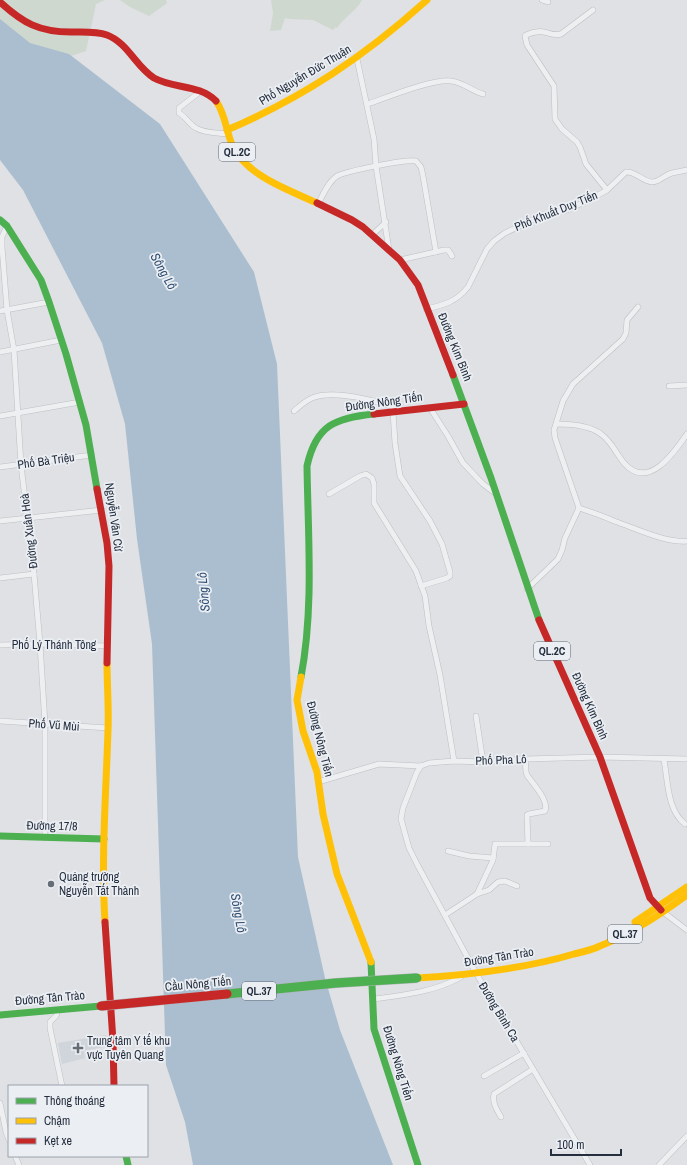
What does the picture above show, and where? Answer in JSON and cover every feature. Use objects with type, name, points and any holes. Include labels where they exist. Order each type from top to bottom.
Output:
[{"type":"main road","name":"Phố Nguyễn Đức Thuận","points":[[227,132],[297,96],[357,59],[427,0]]},
{"type":"main road","name":"Đường Kim Bình","points":[[0,2],[17,16],[44,30],[94,32],[110,36],[121,44],[139,65],[154,77],[161,81],[201,91],[213,97],[221,107],[227,132],[233,147],[257,173],[352,220],[372,235],[400,260],[418,285],[464,404],[488,481],[496,493],[527,589],[542,629],[600,757],[650,898],[660,909]]},
{"type":"main road","name":"Nguyễn Văn Cừ","points":[[3,223],[41,280],[50,302],[80,402],[92,455],[107,543],[108,728],[104,838],[104,901],[113,1041],[114,1085]]},
{"type":"main road","name":"Đường Nông Tiến","points":[[418,1165],[374,1029],[372,964],[337,874],[323,814],[317,772],[303,731],[297,700],[305,656],[309,592],[307,466],[309,454],[314,441],[322,431],[344,418],[464,404]]},
{"type":"main road","name":"Đường 17/8","points":[[0,836],[104,838]]},
{"type":"main road","name":"Đường Tân Trào","points":[[417,978],[476,974],[511,969],[546,962],[602,946],[627,933],[687,887]]},
{"type":"main road","name":"Đường Tân Trào","points":[[660,909],[687,895]]},
{"type":"main road","name":"Cầu Nông Tiến","points":[[101,1006],[336,983],[417,978]]},
{"type":"main road","name":"Đường Tân Trào","points":[[0,1015],[101,1006]]},
{"type":"street","points":[[542,0],[548,2]]},
{"type":"street","points":[[593,10],[561,34],[556,35],[540,31],[526,34],[525,39],[528,49],[554,86],[555,119],[562,129],[577,142],[586,164],[607,190]]},
{"type":"street","points":[[357,59],[368,104],[374,139],[376,166],[386,222],[389,250]]},
{"type":"street","points":[[368,104],[429,84],[448,81],[458,82],[483,94]]},
{"type":"street","points":[[201,91],[179,108],[179,113],[196,128],[204,131],[227,132]]},
{"type":"street","points":[[318,204],[330,183],[338,176],[376,166],[413,160],[419,164],[423,176],[436,252]]},
{"type":"street","name":"Phố Khuất Duy Tiến","points":[[426,309],[445,305],[464,293],[487,249],[494,241],[505,233],[549,213],[567,210],[591,199],[607,190],[626,172],[630,171],[648,181],[654,182],[659,181],[671,173],[687,170]]},
{"type":"street","points":[[372,235],[386,222]]},
{"type":"street","name":"Đường Xuân Hoà","points":[[3,223],[2,247],[7,310],[14,350],[21,465],[34,574],[40,644],[45,724],[45,838]]},
{"type":"street","points":[[400,260],[448,250],[452,256]]},
{"type":"street","points":[[0,312],[50,302]]},
{"type":"street","points":[[527,589],[558,559],[565,538],[579,508],[555,438],[554,430],[563,401],[573,384],[623,338],[626,332],[627,320],[638,307]]},
{"type":"street","points":[[0,352],[61,340]]},
{"type":"street","points":[[669,386],[687,385]]},
{"type":"street","points":[[294,410],[312,398],[326,394],[377,401],[402,411]]},
{"type":"street","points":[[0,416],[80,402]]},
{"type":"street","points":[[430,408],[469,471],[488,481]]},
{"type":"street","points":[[393,412],[394,443],[400,476],[430,521],[442,544],[450,572],[450,576],[447,578],[421,586]]},
{"type":"street","points":[[557,424],[586,427],[596,431],[609,442],[629,468],[635,471],[646,472],[664,464],[687,434]]},
{"type":"street","name":"Phố Bà Triệu","points":[[0,467],[92,455]]},
{"type":"street","points":[[329,494],[360,476],[366,474],[369,475],[374,484],[374,503],[416,571],[425,596],[429,626],[440,675],[454,761]]},
{"type":"street","points":[[579,508],[639,531],[675,540],[687,540]]},
{"type":"street","points":[[0,521],[102,510]]},
{"type":"street","points":[[0,578],[34,574]]},
{"type":"street","name":"Phố Lý Thánh Tông","points":[[0,645],[40,644],[107,646]]},
{"type":"street","points":[[476,716],[483,762]]},
{"type":"street","name":"Phố Vũ Mùi","points":[[0,721],[108,728]]},
{"type":"street","name":"Phố Pha Lô","points":[[318,782],[379,764],[421,766],[429,763],[454,761],[483,762],[525,759],[600,757],[687,760]]},
{"type":"street","points":[[525,759],[526,773],[541,795],[546,809],[545,811],[527,815],[528,844]]},
{"type":"street","points":[[664,760],[673,809],[678,818],[685,824]]},
{"type":"street","name":"Đường Bình Ca","points":[[421,766],[417,772],[403,808],[401,820],[412,853],[476,974],[590,1165]]},
{"type":"street","points":[[478,894],[493,858],[494,845],[496,843],[548,844]]},
{"type":"street","points":[[448,851],[469,856],[493,858]]},
{"type":"street","points":[[445,915],[478,894],[489,890],[501,881],[517,886]]},
{"type":"street","points":[[660,909],[687,930]]},
{"type":"street","points":[[374,999],[430,990],[442,986],[465,974]]},
{"type":"street","points":[[58,1010],[56,1016],[49,1024],[62,1085]]},
{"type":"street","points":[[484,1076],[524,1053]]},
{"type":"street","points":[[501,1118],[494,1104],[494,1094],[533,1069]]},
{"type":"street","points":[[0,1103],[1,1116],[8,1137]]},
{"type":"street","points":[[0,1129],[6,1132]]},
{"type":"street","points":[[659,1165],[687,1136]]},
{"type":"shaded area","points":[[0,0],[105,0],[96,4],[86,51],[68,57],[16,40],[0,29]]},
{"type":"shaded area","points":[[120,0],[166,0],[167,3],[149,16],[130,7]]},
{"type":"shaded area","points":[[271,0],[362,0],[337,28],[336,27],[333,30],[313,20],[285,18],[281,30],[270,31],[273,13]]},
{"type":"shaded area","name":"Trung tâm Y tế khu vực Tuyên Quang","points":[[106,1035],[109,1046],[84,1051],[85,1058],[62,1064],[58,1043]]},
{"type":"water","name":"Sông Lô","points":[[0,19],[30,43],[69,54],[160,124],[254,272],[277,364],[298,857],[325,978],[340,1030],[393,1165],[193,1165],[185,1122],[166,1065],[152,644],[137,539],[125,424],[102,343],[23,190],[0,160]]},
{"type":"traffic: fast","points":[[0,220],[7,226],[41,280],[49,302],[66,354],[86,425],[97,489]]},
{"type":"traffic: fast","points":[[453,375],[491,478],[539,620]]},
{"type":"traffic: fast","points":[[301,677],[308,625],[309,598],[307,466],[316,441],[329,426],[348,418],[374,414]]},
{"type":"traffic: fast","points":[[0,836],[104,839]]},
{"type":"traffic: fast","points":[[371,962],[374,1029],[418,1165]]},
{"type":"traffic: fast","points":[[227,994],[336,983],[417,978]]},
{"type":"traffic: fast","points":[[0,1015],[101,1006]]},
{"type":"traffic: fast","points":[[126,1157],[128,1165]]},
{"type":"traffic: slow","points":[[227,130],[282,104],[333,74],[380,39],[427,0]]},
{"type":"traffic: slow","points":[[216,101],[222,112],[233,147],[249,167],[270,181],[317,203]]},
{"type":"traffic: slow","points":[[105,922],[104,850],[108,722],[107,663]]},
{"type":"traffic: slow","points":[[301,677],[297,700],[303,731],[317,772],[323,814],[337,874],[371,962]]},
{"type":"traffic: slow","points":[[635,922],[687,887]]},
{"type":"traffic: slow","points":[[417,978],[477,973],[535,964],[591,950],[634,930],[656,917],[687,895]]},
{"type":"traffic: jam","points":[[0,2],[16,16],[41,28],[60,32],[94,32],[107,35],[121,44],[142,68],[154,78],[170,84],[194,89],[216,101]]},
{"type":"traffic: jam","points":[[317,203],[363,227],[400,260],[418,285],[453,375]]},
{"type":"traffic: jam","points":[[374,414],[464,404]]},
{"type":"traffic: jam","points":[[97,489],[107,543],[109,566],[107,663]]},
{"type":"traffic: jam","points":[[539,620],[600,757],[650,898],[661,910]]},
{"type":"traffic: jam","points":[[105,922],[113,1041],[114,1085]]},
{"type":"traffic: jam","points":[[101,1006],[227,994]]},
{"type":"place","name":"Quảng trường Nguyễn Tất Thành","points":[[51,884]]},
{"type":"place","name":"Trung tâm Y tế khu vực Tuyên Quang","points":[[78,1048]]}]
